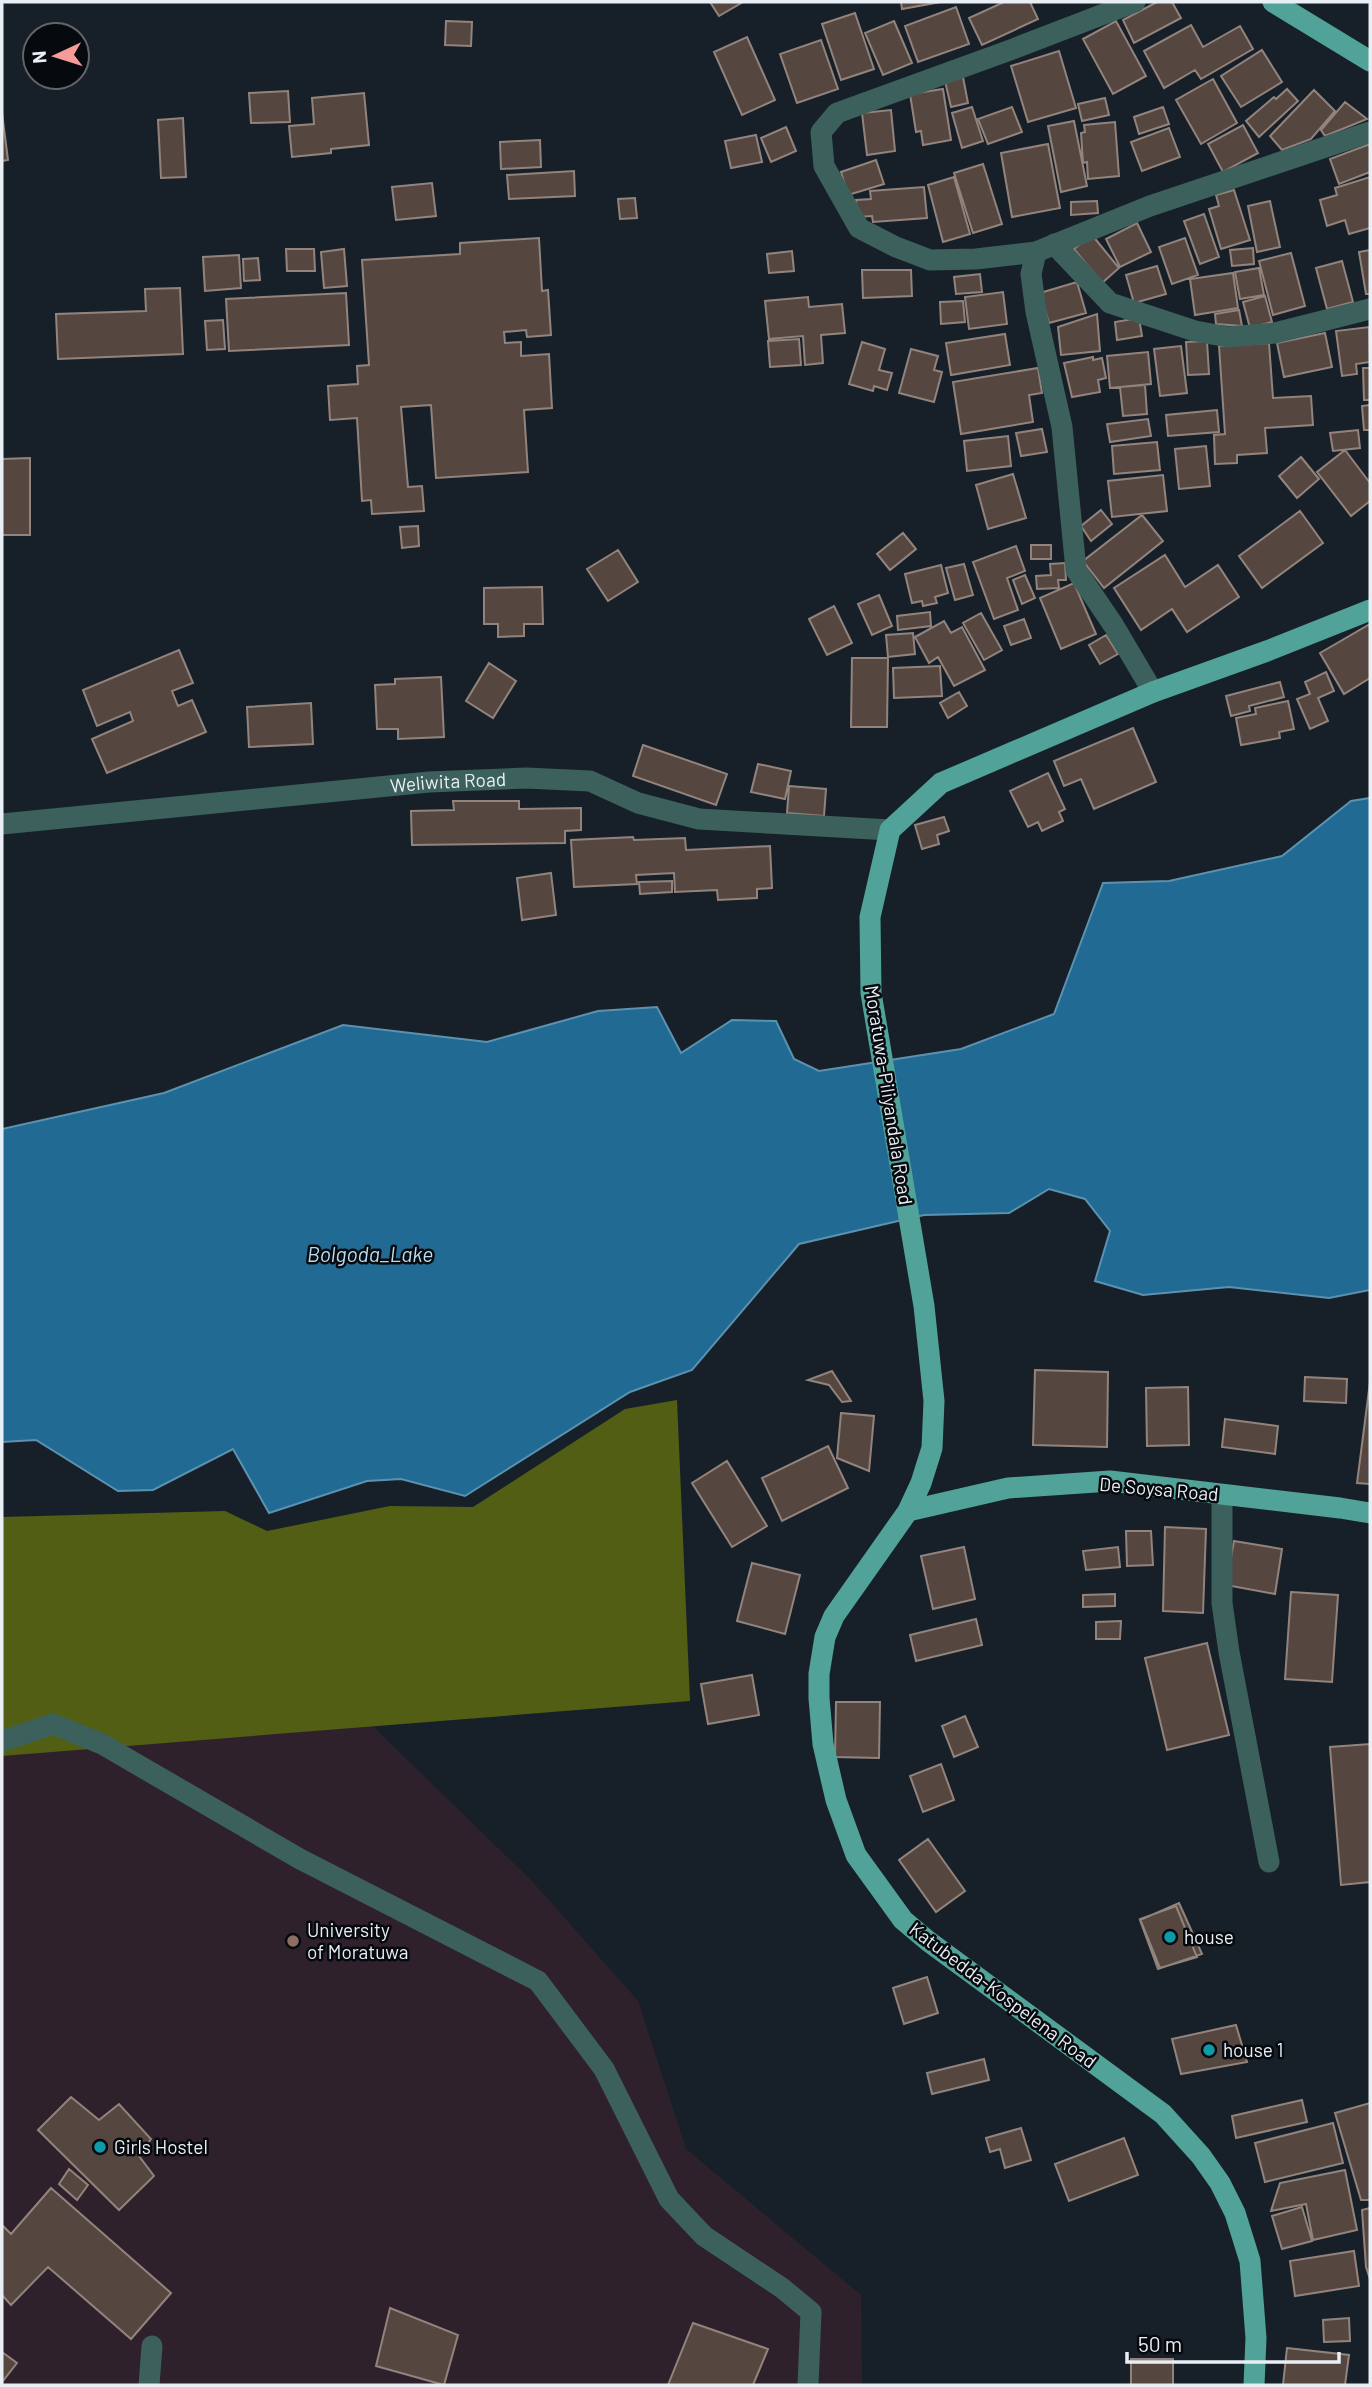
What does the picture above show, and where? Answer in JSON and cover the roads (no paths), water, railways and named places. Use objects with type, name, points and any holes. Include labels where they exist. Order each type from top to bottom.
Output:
[{"type":"main road","points":[[1273,2],[1370,61]]},
{"type":"main road","points":[[890,830],[941,783],[1153,692],[1268,651],[1370,610]]},
{"type":"main road","name":"Moratuwa-Piliyandala Road","points":[[890,830],[870,917],[871,993],[924,1306],[934,1401],[932,1448],[922,1483],[908,1511]]},
{"type":"main road","name":"De Soysa Road","points":[[908,1511],[1008,1488],[1110,1481],[1340,1507],[1370,1513]]},
{"type":"main road","name":"Katubedda-Kospelena Road","points":[[908,1511],[861,1574],[834,1616],[825,1637],[818,1674],[823,1744],[845,1831],[856,1855],[903,1920],[1163,2114],[1201,2155],[1220,2183],[1235,2213],[1250,2261],[1256,2338],[1254,2385]]},
{"type":"street","points":[[1135,2],[837,113],[821,132],[824,166],[859,228],[930,261],[976,259],[1045,248],[1150,206],[1370,132]]},
{"type":"street","points":[[1045,248],[1110,303],[1195,331],[1228,337],[1275,333],[1370,309]]},
{"type":"street","points":[[1045,248],[1031,274],[1036,312],[1062,427],[1076,570],[1114,626],[1153,692]]},
{"type":"street","name":"Weliwita Road","points":[[2,824],[429,782],[526,778],[590,782],[638,803],[699,819],[890,830]]},
{"type":"street","points":[[1222,1495],[1222,1603],[1269,1862]]},
{"type":"street","points":[[2,1741],[53,1724],[102,1744],[300,1859],[538,1981],[604,2069],[669,2199],[705,2236],[782,2288],[811,2312],[808,2385]]},
{"type":"street","points":[[149,2385],[152,2346]]},
{"type":"water","name":"Bolgoda_Lake","points":[[1370,798],[1370,1290],[1329,1298],[1229,1287],[1143,1295],[1095,1281],[1110,1231],[1085,1199],[1049,1189],[1009,1213],[924,1215],[799,1244],[692,1370],[630,1392],[465,1496],[401,1479],[367,1481],[269,1513],[233,1449],[153,1490],[118,1491],[36,1440],[2,1442],[2,1129],[164,1093],[343,1025],[487,1042],[598,1011],[657,1007],[681,1053],[732,1020],[776,1021],[794,1059],[819,1071],[961,1049],[1054,1014],[1103,883],[1169,881],[1282,856],[1351,801]]},
{"type":"place","name":"house","points":[[1170,1937]]},
{"type":"place","name":"University of Moratuwa","points":[[293,1941]]},
{"type":"place","name":"house 1","points":[[1209,2050]]},
{"type":"place","name":"Girls Hostel","points":[[100,2147]]}]
